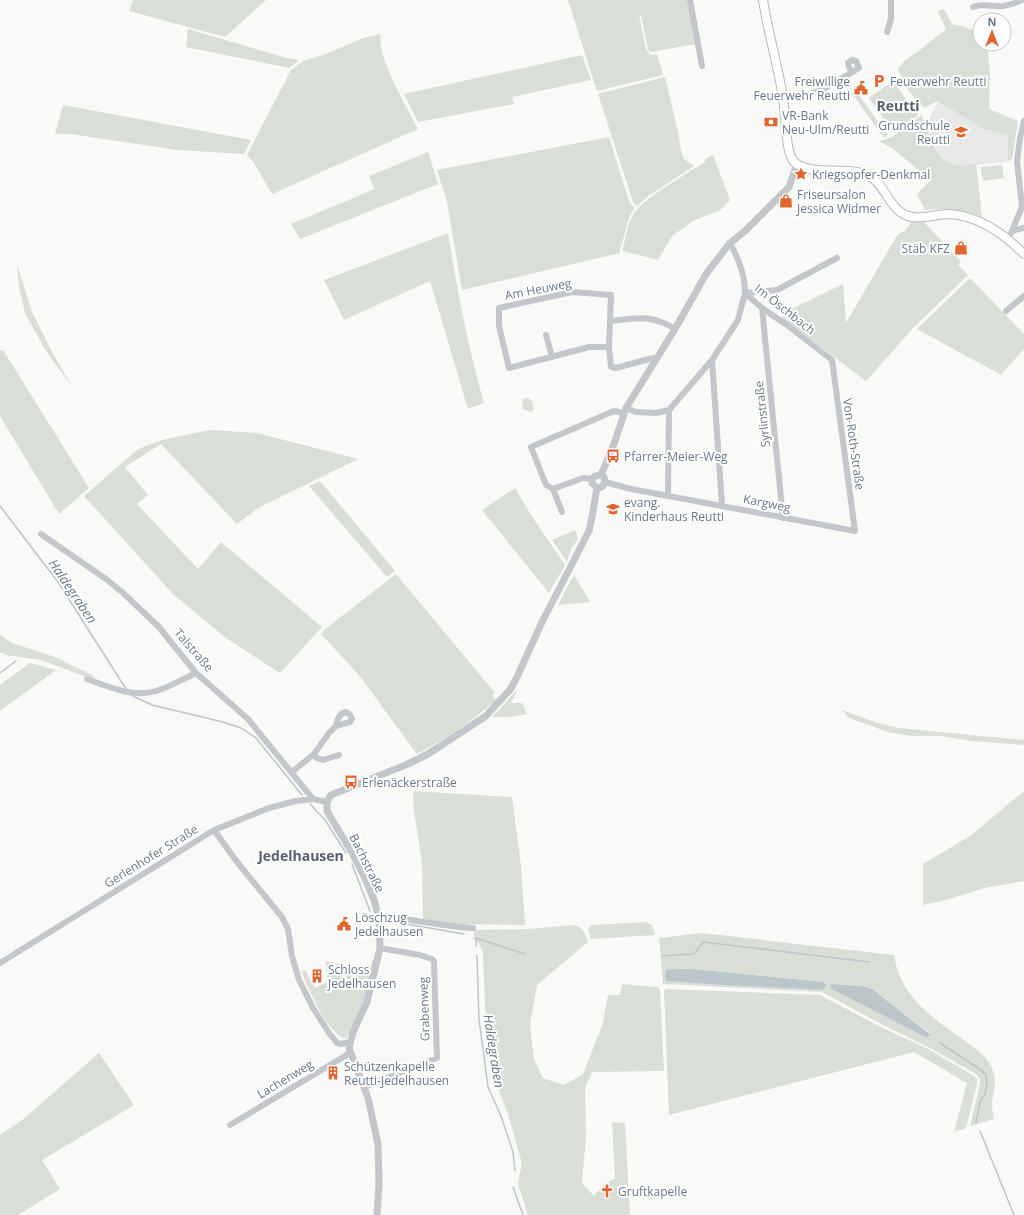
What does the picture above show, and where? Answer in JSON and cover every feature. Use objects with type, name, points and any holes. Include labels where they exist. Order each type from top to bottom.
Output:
[{"type":"main road","points":[[763,0],[783,99],[788,148],[792,159],[797,164],[819,171],[863,173],[874,179],[897,210],[904,214],[913,217],[948,214],[964,216],[990,227],[1024,254]]},
{"type":"street","points":[[690,0],[702,66]]},
{"type":"street","points":[[887,32],[891,19],[891,0]]},
{"type":"street","points":[[973,7],[983,5],[1003,6],[1014,4],[1022,0]]},
{"type":"street","points":[[783,99],[806,95],[824,89],[851,72]]},
{"type":"street","points":[[1008,240],[1022,207],[1021,175],[1017,166],[1018,149],[1024,121]]},
{"type":"street","points":[[601,475],[614,444],[625,410],[675,329],[706,274],[730,243],[745,231],[789,187],[792,183],[797,164]]},
{"type":"street","points":[[1012,231],[1024,228]]},
{"type":"street","name":"Im Öschbach","points":[[730,243],[739,261],[743,275],[745,293],[762,308],[787,324],[832,360]]},
{"type":"street","points":[[562,512],[553,489],[546,485],[531,447],[614,411],[625,410],[656,413],[669,410],[712,360],[738,320],[745,293],[777,290],[837,258]]},
{"type":"street","name":"Am Heuweg","points":[[609,347],[589,347],[509,368],[499,326],[498,308],[572,292],[611,295],[609,347],[610,367],[616,368],[656,358]]},
{"type":"street","points":[[1006,312],[1024,296]]},
{"type":"street","name":"Syrlinstraße","points":[[762,308],[783,518]]},
{"type":"street","points":[[610,321],[650,318],[664,322],[675,329]]},
{"type":"street","points":[[546,335],[552,357]]},
{"type":"street","points":[[712,360],[722,505]]},
{"type":"street","name":"Von-Roth-Straße","points":[[832,360],[855,531]]},
{"type":"street","points":[[668,496],[669,410]]},
{"type":"street","points":[[553,489],[583,478],[592,479],[595,476],[601,475]]},
{"type":"street","points":[[597,488],[602,487],[605,482],[601,475]]},
{"type":"street","points":[[592,479],[592,484],[597,488]]},
{"type":"street","name":"Kargweg","points":[[605,482],[668,496],[855,531]]},
{"type":"street","points":[[327,802],[331,795],[408,764],[428,754],[486,716],[510,690],[542,622],[588,531],[597,488]]},
{"type":"street","name":"Talstraße","points":[[42,534],[106,579],[158,626],[196,673],[248,719],[313,799]]},
{"type":"street","points":[[88,679],[121,691],[144,693],[155,691],[171,685],[196,673]]},
{"type":"street","points":[[292,772],[314,754],[336,726]]},
{"type":"street","points":[[314,754],[317,758],[323,760],[339,754]]},
{"type":"street","name":"Gerlenhofer Straße","points":[[0,963],[214,830],[269,808],[296,801],[313,799],[327,802]]},
{"type":"street","name":"Bachstraße","points":[[327,802],[327,811],[352,851],[363,874],[378,915],[380,948],[367,1002],[352,1032],[349,1042],[350,1052],[371,1108],[378,1144],[379,1184],[377,1215]]},
{"type":"street","points":[[214,830],[237,862],[282,917],[288,929],[292,955],[299,980],[321,1020],[337,1043],[341,1044],[349,1042]]},
{"type":"street","points":[[378,915],[452,927],[473,928]]},
{"type":"street","name":"Grabenweg","points":[[364,1087],[437,1058],[434,964],[432,959],[426,956],[380,948]]},
{"type":"street","name":"Lachenweg","points":[[230,1125],[346,1056],[350,1052]]},
{"type":"shaded area","points":[[133,0],[266,0],[225,37],[129,11]]},
{"type":"shaded area","points":[[568,0],[688,0],[696,44],[650,52],[648,49],[641,15],[639,15],[646,49],[650,55],[657,54],[663,75],[597,91]]},
{"type":"shaded area","points":[[944,9],[952,24],[972,30],[972,52],[988,52],[990,72],[989,109],[1018,121],[1012,159],[1008,162],[1008,135],[981,128],[938,101],[924,108],[908,90],[898,69],[906,60],[946,30],[938,11]]},
{"type":"shaded area","points":[[188,29],[286,58],[299,60],[289,68],[186,47]]},
{"type":"shaded area","points":[[381,34],[380,43],[387,67],[400,96],[418,129],[272,194],[254,163],[247,155],[291,70],[303,61],[326,54],[363,38]]},
{"type":"shaded area","points":[[582,55],[591,80],[512,97],[514,104],[418,122],[404,94]]},
{"type":"shaded area","points":[[665,77],[679,136],[681,151],[684,159],[694,166],[647,197],[637,206],[633,202],[598,94]]},
{"type":"shaded area","points":[[893,81],[918,116],[894,133],[869,98]]},
{"type":"shaded area","points":[[855,90],[888,135],[884,138],[852,93]]},
{"type":"shaded area","name":"Grundschule Reutti","points":[[938,101],[981,128],[1008,135],[1008,162],[964,166],[947,163],[938,152],[925,127]]},
{"type":"shaded area","points":[[63,105],[251,140],[244,154],[177,150],[71,134],[55,134]]},
{"type":"shaded area","points":[[922,115],[935,148],[943,159],[953,165],[976,164],[982,217],[968,212],[954,210],[925,210],[917,194],[931,180],[893,149],[879,141],[892,137]]},
{"type":"shaded area","points":[[609,137],[630,204],[635,208],[630,215],[620,253],[462,290],[447,202],[437,170]]},
{"type":"shaded area","points":[[428,152],[438,184],[300,239],[291,224],[375,189],[369,176]]},
{"type":"shaded area","points":[[713,155],[730,200],[720,210],[693,221],[672,236],[658,260],[623,251],[629,223],[638,209],[655,194],[705,162],[705,159]]},
{"type":"shaded area","points":[[1002,165],[1004,178],[983,181],[981,167]]},
{"type":"shaded area","points":[[912,221],[923,221],[961,262],[958,265],[968,275],[913,328],[866,381],[782,318],[786,312],[843,284],[846,323],[898,234],[905,231]]},
{"type":"shaded area","points":[[448,233],[463,318],[484,403],[468,409],[430,281],[344,320],[324,280]]},
{"type":"shaded area","points":[[17,264],[32,312],[53,354],[73,388],[46,351],[25,313],[19,287]]},
{"type":"shaded area","points":[[970,278],[1024,334],[1024,349],[1001,375],[917,329]]},
{"type":"shaded area","points":[[3,350],[89,488],[59,514],[0,416],[0,351]]},
{"type":"shaded area","points":[[528,398],[532,401],[534,409],[531,412],[523,409],[523,399]]},
{"type":"shaded area","points":[[210,430],[257,433],[358,459],[258,508],[237,524],[161,444],[125,467],[148,495],[137,504],[198,569],[221,542],[322,627],[280,673],[226,638],[174,595],[84,496],[137,450],[166,439]]},
{"type":"shaded area","points":[[320,481],[395,571],[387,577],[309,486]]},
{"type":"shaded area","points":[[515,488],[533,518],[565,565],[549,593],[482,510]]},
{"type":"shaded area","points":[[575,530],[578,539],[571,549],[567,562],[552,540]]},
{"type":"shaded area","points":[[396,574],[495,693],[492,696],[496,700],[458,730],[417,754],[359,675],[321,634],[324,630]]},
{"type":"shaded area","points":[[574,575],[590,602],[558,605],[572,578]]},
{"type":"shaded area","points":[[0,635],[12,643],[55,657],[92,675],[97,681],[41,660],[6,655],[0,652]]},
{"type":"shaded area","points":[[30,663],[56,670],[0,711],[0,685]]},
{"type":"shaded area","points":[[518,689],[511,703],[522,703],[527,714],[512,717],[492,717]]},
{"type":"shaded area","points":[[842,710],[877,723],[899,728],[1024,740],[1024,745],[972,741],[941,736],[910,736],[888,732],[849,718]]},
{"type":"shaded area","points":[[413,791],[512,797],[521,866],[525,925],[452,924],[423,919],[422,862],[414,811]]},
{"type":"shaded area","points":[[1024,791],[1024,881],[985,888],[923,905],[923,864],[970,836]]},
{"type":"shaded area","points":[[645,922],[652,925],[655,935],[591,939],[588,929],[590,926],[594,925]]},
{"type":"shaded area","points":[[573,925],[579,927],[583,931],[588,942],[537,985],[530,1025],[534,1059],[543,1078],[564,1085],[583,1074],[603,1023],[608,995],[620,995],[622,984],[658,987],[660,990],[664,1071],[592,1072],[585,1088],[586,1136],[582,1183],[594,1196],[605,1184],[615,1178],[612,1122],[625,1123],[630,1215],[528,1215],[518,1184],[521,1160],[508,1114],[499,1091],[485,1008],[483,952],[474,935],[474,930],[527,929]]},
{"type":"shaded area","points":[[702,933],[894,955],[897,970],[903,982],[919,1005],[940,1023],[980,1052],[990,1064],[995,1078],[992,1104],[994,1119],[970,1126],[980,1084],[980,1079],[976,1074],[930,1048],[881,1024],[822,992],[663,984],[659,938]],"holes":[[[693,969],[824,982],[826,985],[821,990],[666,981],[667,970]],[[832,984],[862,986],[872,989],[930,1033],[927,1038],[831,988]]]},
{"type":"shaded area","points":[[372,960],[375,960],[364,1000],[352,1029],[346,1038],[339,1035],[326,1021],[308,988],[301,971],[305,970],[315,988],[327,982],[326,961],[370,971]]},
{"type":"shaded area","points":[[693,969],[824,982],[826,985],[824,989],[821,990],[666,981],[666,970]]},
{"type":"shaded area","points":[[832,984],[862,986],[872,989],[930,1034],[927,1038],[830,988]]},
{"type":"shaded area","points":[[666,989],[820,995],[879,1026],[928,1049],[974,1076],[977,1079],[977,1084],[966,1128],[954,1132],[967,1083],[914,1052],[669,1115],[664,991]]},
{"type":"shaded area","points":[[99,1053],[134,1105],[42,1160],[60,1189],[18,1215],[0,1215],[0,1135],[21,1121]]},
{"type":"waterway","name":"Haldegraben","points":[[0,506],[58,582],[126,689]]},
{"type":"waterway","points":[[0,673],[16,661]]},
{"type":"waterway","name":"Haldegraben","points":[[131,695],[152,705],[223,722],[241,728],[256,738],[302,795]]},
{"type":"waterway","name":"Haldegraben","points":[[310,804],[325,820],[346,853]]},
{"type":"waterway","name":"Haldegraben","points":[[352,864],[370,911]]},
{"type":"waterway","name":"Haldegraben","points":[[389,921],[464,934]]},
{"type":"waterway","name":"Haldegraben","points":[[474,938],[476,938],[476,946]]},
{"type":"waterway","points":[[476,938],[525,954]]},
{"type":"waterway","points":[[662,956],[694,954],[703,942],[869,962]]},
{"type":"waterway","name":"Haldegraben","points":[[477,955],[479,1019],[488,1087],[501,1116],[513,1152],[515,1170]]},
{"type":"waterway","name":"Haldegraben","points":[[940,1043],[981,1070],[986,1075],[987,1082],[985,1095],[980,1101],[976,1123]]},
{"type":"waterway","name":"Haldegraben","points":[[980,1131],[1014,1215]]},
{"type":"waterway","name":"Haldegraben","points":[[513,1187],[523,1215]]},
{"type":"place","name":"Feuerwehr Reutti","points":[[879,81]]},
{"type":"place","name":"Freiwillige Feuerwehr Reutti","points":[[861,88]]},
{"type":"place","name":"VR-Bank Neu-Ulm/Reutti","points":[[771,122]]},
{"type":"place","name":"Grundschule Reutti","points":[[961,132]]},
{"type":"place","name":"Kriegsopfer-Denkmal","points":[[801,174]]},
{"type":"place","name":"Friseursalon Jessica Widmer","points":[[786,201]]},
{"type":"place","name":"Stäb KFZ","points":[[961,248]]},
{"type":"place","name":"Pfarrer-Meier-Weg","points":[[613,456]]},
{"type":"place","name":"evang. Kinderhaus Reutti","points":[[613,509]]},
{"type":"place","name":"Erlenäckerstraße","points":[[351,782]]},
{"type":"place","name":"Löschzug Jedelhausen","points":[[344,924]]},
{"type":"place","name":"Schloss Jedelhausen","points":[[317,976]]},
{"type":"place","name":"Schützenkapelle Reutti-Jedelhausen","points":[[333,1073]]},
{"type":"place","name":"Gruftkapelle","points":[[607,1191]]},
{"type":"district","name":"Reutti","points":[[898,105]]},
{"type":"district","name":"Jedelhausen","points":[[301,855]]}]
